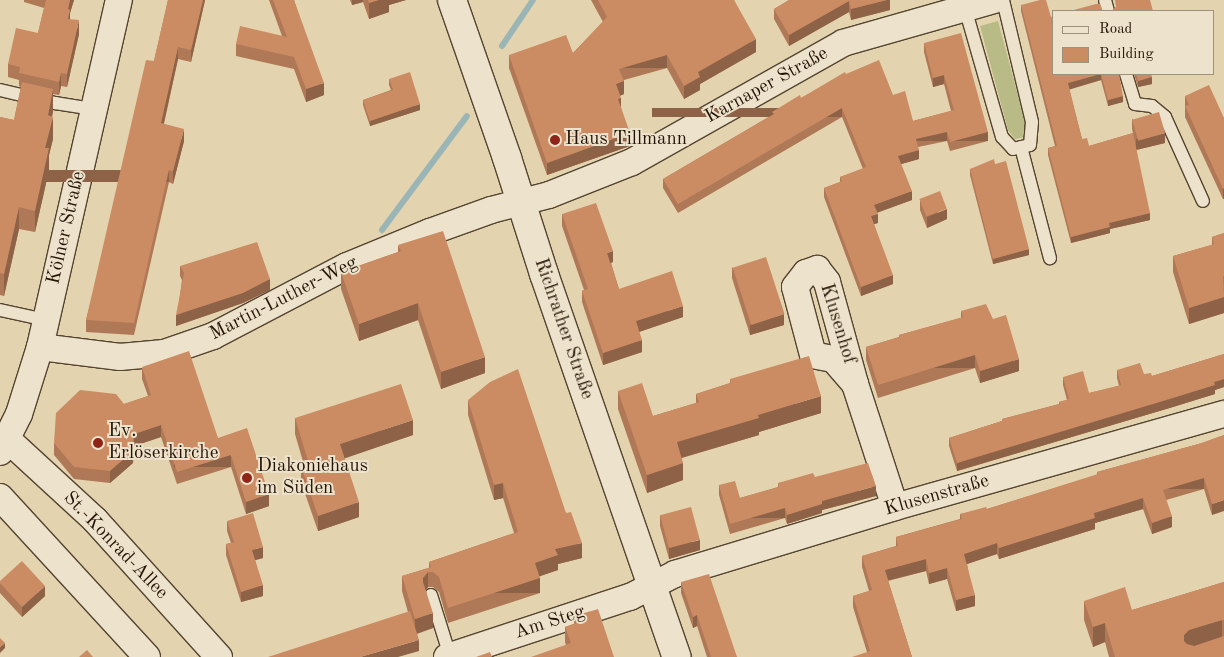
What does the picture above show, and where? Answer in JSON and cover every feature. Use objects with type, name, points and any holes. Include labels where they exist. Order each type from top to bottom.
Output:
[{"type":"main road","name":"Richrather Straße","points":[[452,0],[677,657]]},
{"type":"street","name":"Kölner Straße","points":[[2,442],[19,414],[40,348],[119,0]]},
{"type":"street","name":"Karnaper Straße","points":[[521,203],[549,195],[632,162],[843,42],[994,0]]},
{"type":"street","name":"Martin-Luther-Weg","points":[[40,348],[120,357],[164,353],[213,336],[347,266],[402,243],[486,212],[521,203]]},
{"type":"street","name":"Klusenhof","points":[[855,384],[895,507]]},
{"type":"street","name":"Klusenstraße","points":[[652,584],[675,574],[895,507],[1224,414]]},
{"type":"street","name":"St.-Konrad-Allee","points":[[2,442],[95,520],[219,657]]},
{"type":"street","points":[[0,497],[147,657]]},
{"type":"street","name":"Am Steg","points":[[449,656],[630,597],[652,584]]},
{"type":"lane","points":[[965,8],[1002,137],[1013,150],[1030,145],[1032,122],[1003,0]]},
{"type":"lane","points":[[1126,75],[1135,104],[1152,106],[1165,117],[1203,201]]},
{"type":"lane","points":[[0,90],[55,103],[94,109]]},
{"type":"lane","points":[[1021,147],[1050,258]]},
{"type":"lane","points":[[0,310],[46,320]]},
{"type":"lane","points":[[431,595],[449,656]]},
{"type":"green space","points":[[998,21],[1026,125],[1025,137],[1015,139],[1008,130],[980,26]]},
{"type":"building","points":[[46,0],[70,0],[68,19],[79,20],[67,74],[61,73],[59,82],[19,73],[20,67],[8,64],[16,28],[38,33]]},
{"type":"building","points":[[168,0],[203,0],[191,50],[178,47],[161,123],[184,129],[173,171],[169,170],[134,323],[86,320],[146,60],[154,61]]},
{"type":"building","points":[[273,0],[294,0],[324,83],[306,89],[294,57],[236,44],[240,26],[287,37]]},
{"type":"building","points":[[368,0],[379,0],[369,3]]},
{"type":"building","points":[[598,0],[734,0],[756,39],[698,72],[700,77],[684,86],[667,55],[619,69],[624,81],[616,84],[621,98],[618,99],[630,133],[547,163],[509,55],[566,35],[573,53],[607,17]]},
{"type":"building","points":[[789,0],[887,0],[851,9],[849,1],[789,35],[774,9]]},
{"type":"building","points":[[1046,0],[1052,16],[1052,75],[1096,75],[1068,83],[1082,139],[1087,138],[1089,146],[1133,133],[1150,213],[1109,223],[1110,227],[1071,237],[1048,148],[1057,146],[1021,5]]},
{"type":"building","points":[[1115,0],[1150,0],[1153,10],[1112,10],[1116,7]]},
{"type":"building","points":[[1100,4],[1103,10],[1074,10]]},
{"type":"building","points":[[961,33],[988,132],[950,142],[947,132],[916,139],[919,150],[898,156],[912,191],[874,205],[878,214],[871,216],[893,275],[861,287],[824,188],[842,181],[840,177],[866,167],[842,108],[678,204],[663,179],[774,114],[772,112],[800,95],[801,98],[845,72],[846,74],[879,60],[893,95],[905,91],[913,121],[954,110],[944,75],[933,78],[924,43]]},
{"type":"building","points":[[410,72],[420,104],[370,121],[363,100],[393,90],[389,79]]},
{"type":"building","points":[[1101,75],[1119,75],[1123,96],[1108,100]]},
{"type":"building","points":[[1136,75],[1151,75],[1152,77],[1138,81]]},
{"type":"building","points":[[22,82],[53,89],[48,115],[53,117],[45,148],[49,148],[35,211],[19,207],[4,274],[0,273],[0,117],[14,120]]},
{"type":"building","points":[[1209,85],[1224,118],[1223,189],[1185,106],[1189,105],[1185,96]]},
{"type":"building","points":[[1159,112],[1165,133],[1138,141],[1132,120]]},
{"type":"building","points":[[994,159],[995,164],[1006,161],[1029,249],[993,259],[970,169]]},
{"type":"building","points":[[940,191],[947,209],[926,217],[919,199]]},
{"type":"building","points":[[596,203],[613,251],[607,253],[619,289],[672,271],[683,306],[636,321],[642,340],[603,353],[582,291],[588,289],[562,214]]},
{"type":"building","points":[[443,231],[485,357],[441,372],[418,303],[359,324],[341,272],[401,251],[398,245]]},
{"type":"building","points":[[1224,233],[1224,297],[1189,308],[1173,256],[1214,244],[1212,237]]},
{"type":"building","points":[[257,242],[270,279],[243,293],[176,315],[184,273],[180,266]]},
{"type":"building","points":[[766,257],[785,314],[751,325],[733,268]]},
{"type":"building","points":[[986,304],[993,319],[1006,315],[1019,359],[980,371],[975,355],[878,385],[866,347],[900,337],[899,335],[963,317],[961,311]]},
{"type":"building","points":[[189,351],[218,438],[247,428],[269,494],[246,502],[231,455],[177,472],[161,425],[134,434],[133,451],[110,471],[74,467],[54,443],[56,413],[80,390],[116,394],[124,404],[151,395],[142,367]]},
{"type":"building","points":[[1224,354],[1224,379],[1214,382],[1215,385],[957,463],[949,438],[1002,421],[1002,419],[1060,404],[1059,402],[1069,399],[1063,377],[1083,371],[1089,393],[1121,385],[1117,370],[1140,363],[1144,374],[1151,373],[1152,376]]},
{"type":"building","points":[[809,356],[821,396],[758,415],[759,418],[677,442],[683,463],[647,475],[618,391],[642,383],[653,416],[699,402],[696,394],[731,383],[730,379]]},
{"type":"building","points":[[518,369],[566,513],[571,512],[582,543],[555,549],[558,555],[535,563],[540,578],[448,608],[439,577],[433,572],[428,572],[423,578],[423,582],[433,613],[415,619],[402,576],[431,567],[429,562],[518,532],[503,483],[494,485],[468,400],[490,382]]},
{"type":"building","points":[[401,384],[413,420],[340,444],[359,502],[318,516],[301,466],[309,464],[295,418]]},
{"type":"building","points":[[1224,435],[1224,500],[1212,504],[1204,478],[1163,490],[1172,516],[1152,523],[1143,498],[1094,513],[1095,518],[1044,534],[999,548],[997,543],[964,554],[975,595],[956,600],[947,568],[929,573],[926,559],[885,570],[912,657],[852,657],[870,651],[853,596],[872,590],[862,556],[898,546],[896,537],[962,519],[960,514],[986,507],[987,509],[1098,474],[1097,472],[1202,443]]},
{"type":"building","points":[[868,463],[876,486],[822,501],[822,504],[787,515],[785,508],[730,524],[719,485],[735,481],[740,498],[779,487],[778,483],[813,473],[815,477]]},
{"type":"building","points":[[691,507],[700,540],[669,548],[660,515]]},
{"type":"building","points":[[253,513],[263,547],[252,550],[263,585],[241,592],[226,544],[234,542],[227,521]]},
{"type":"building","points":[[22,561],[45,586],[22,607],[0,581]]},
{"type":"building","points":[[709,574],[737,657],[711,657],[697,615],[693,617],[681,582]]},
{"type":"building","points":[[1224,582],[1224,620],[1189,630],[1184,635],[1184,641],[1194,646],[1224,636],[1224,657],[1115,657],[1105,623],[1093,627],[1084,601],[1125,587],[1132,610]]},
{"type":"building","points":[[598,609],[614,657],[531,657],[571,643],[565,627],[576,623],[574,616]]},
{"type":"building","points":[[410,611],[419,640],[360,657],[268,657]]},
{"type":"building","points":[[0,638],[5,643],[0,647]]},
{"type":"building","points":[[87,650],[93,657],[79,657]]},
{"type":"building","points":[[490,652],[492,657],[476,657]]},
{"type":"waterway","points":[[502,46],[533,0]]},
{"type":"waterway","points":[[382,230],[467,116]]},
{"type":"place","name":"Haus Tillmann","points":[[555,140]]},
{"type":"place","name":"Ev. Erlöserkirche","points":[[98,443]]},
{"type":"place","name":"Diakoniehaus im Süden","points":[[247,478]]}]
